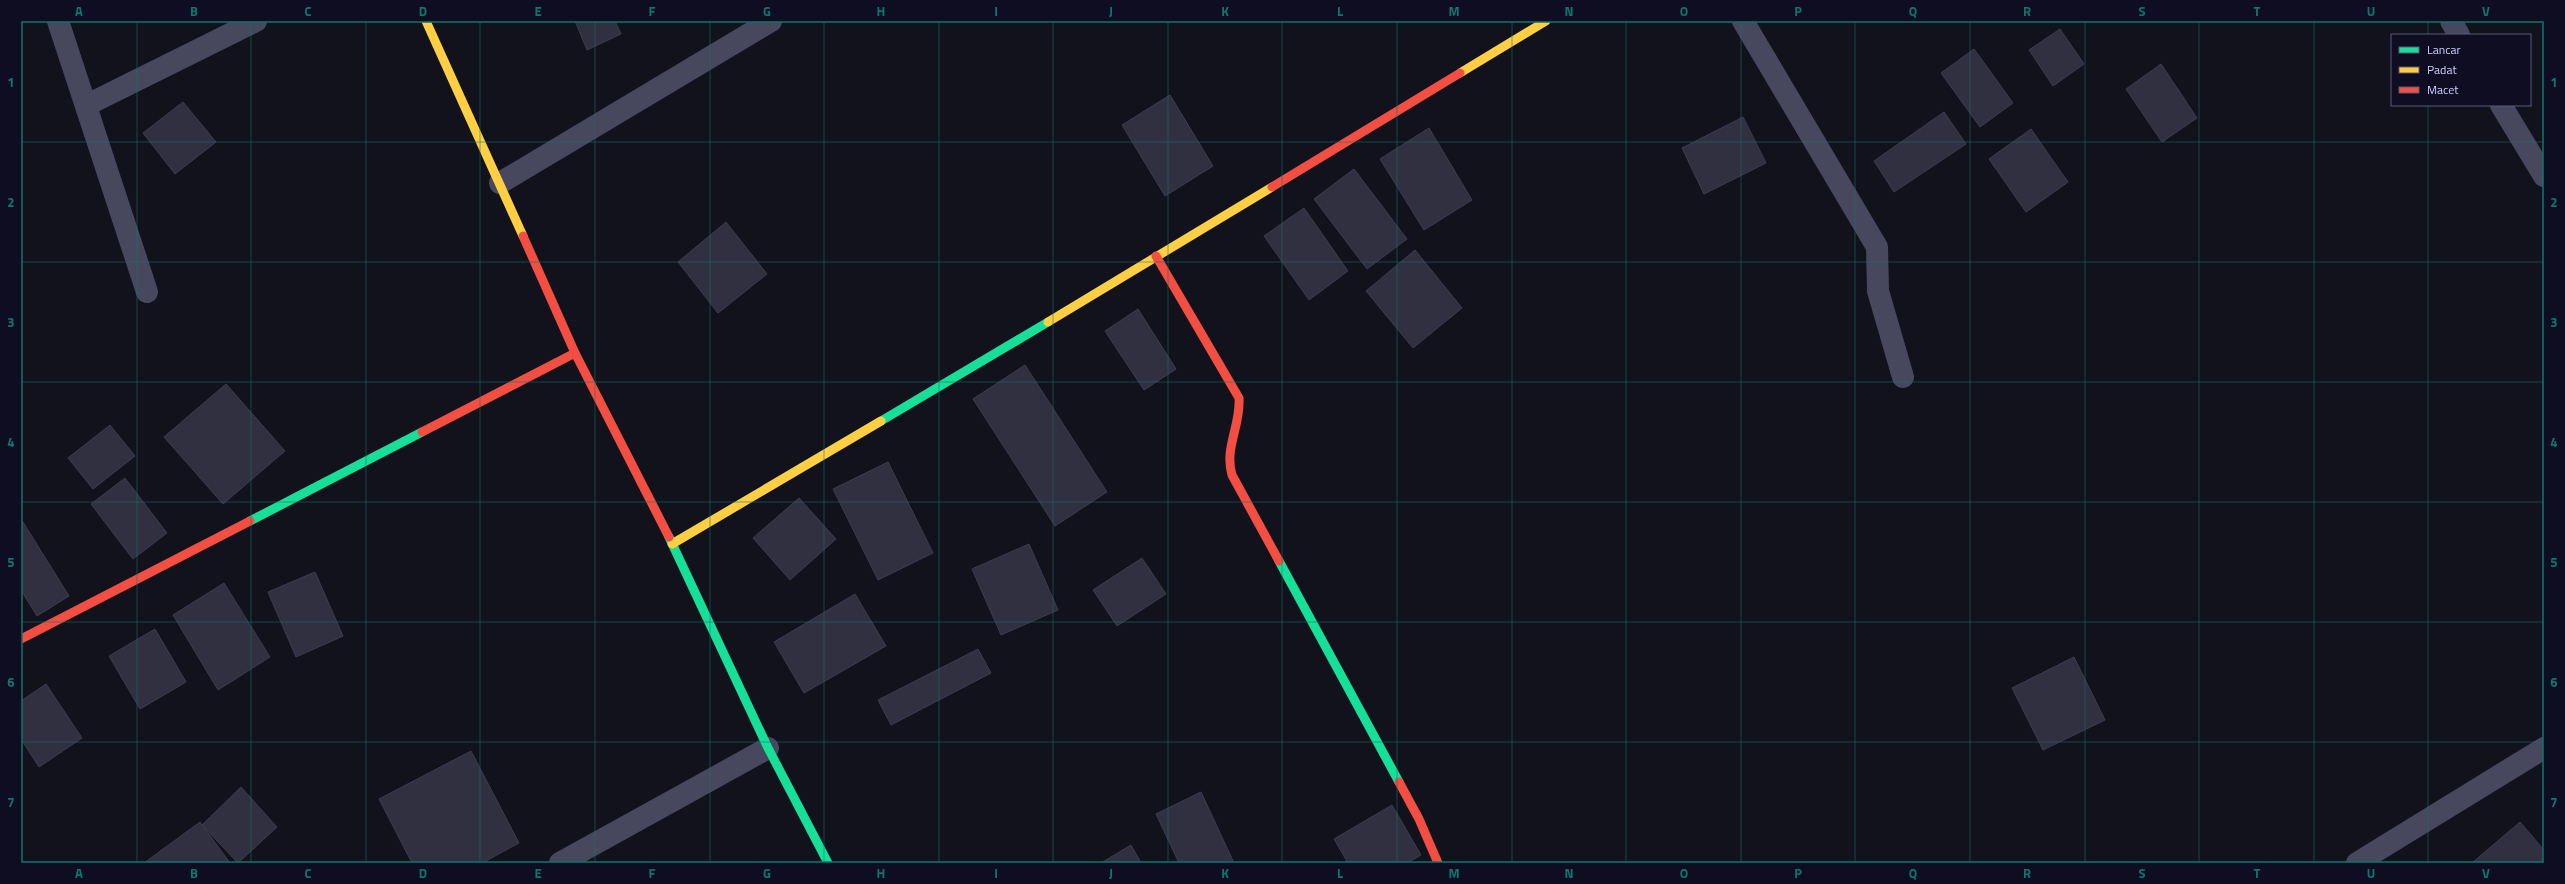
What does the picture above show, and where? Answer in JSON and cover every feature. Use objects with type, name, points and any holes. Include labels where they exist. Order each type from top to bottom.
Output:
[{"type":"street","points":[[58,21],[87,105],[147,292]]},
{"type":"street","points":[[87,105],[256,21]]},
{"type":"street","points":[[426,21],[575,353],[672,544],[768,748],[828,863]]},
{"type":"street","points":[[500,183],[770,21]]},
{"type":"street","points":[[672,544],[1018,340],[1546,21]]},
{"type":"street","points":[[1743,21],[1877,247],[1878,291],[1903,377]]},
{"type":"street","points":[[2451,21],[2458,34]]},
{"type":"street","points":[[2502,106],[2544,176]]},
{"type":"street","points":[[1156,256],[1239,398],[1239,412],[1227,463],[1232,475],[1419,819],[1438,863]]},
{"type":"street","points":[[21,639],[575,353]]},
{"type":"street","points":[[560,863],[768,748]]},
{"type":"street","points":[[2357,863],[2544,748]]},
{"type":"building","points":[[575,21],[615,21],[621,34],[587,50]]},
{"type":"building","points":[[2060,29],[2084,64],[2053,86],[2029,50]]},
{"type":"building","points":[[1974,49],[2013,103],[1980,127],[1941,73]]},
{"type":"building","points":[[2161,64],[2197,118],[2162,142],[2126,89]]},
{"type":"building","points":[[1170,95],[1213,166],[1165,196],[1122,125]]},
{"type":"building","points":[[183,102],[216,142],[175,174],[143,133]]},
{"type":"building","points":[[1944,112],[1966,144],[1894,192],[1874,161]]},
{"type":"building","points":[[1743,117],[1766,163],[1704,194],[1682,148]]},
{"type":"building","points":[[1429,128],[1472,200],[1424,230],[1380,159]]},
{"type":"building","points":[[2031,129],[2068,182],[2026,212],[1989,159]]},
{"type":"building","points":[[1354,169],[1407,239],[1367,269],[1314,199]]},
{"type":"building","points":[[1304,208],[1348,271],[1309,300],[1264,236]]},
{"type":"building","points":[[726,222],[767,274],[718,313],[678,262]]},
{"type":"building","points":[[1415,250],[1462,308],[1413,348],[1366,291]]},
{"type":"building","points":[[1138,309],[1176,369],[1144,390],[1105,331]]},
{"type":"building","points":[[1025,365],[1107,492],[1055,526],[973,399]]},
{"type":"building","points":[[226,384],[285,451],[223,504],[164,437]]},
{"type":"building","points":[[110,425],[135,456],[93,489],[68,458]]},
{"type":"building","points":[[888,462],[933,553],[878,580],[833,489]]},
{"type":"building","points":[[125,478],[167,533],[133,559],[91,504]]},
{"type":"building","points":[[799,498],[836,539],[790,580],[753,538]]},
{"type":"building","points":[[21,519],[69,596],[37,616],[21,590]]},
{"type":"building","points":[[1029,544],[1058,610],[1001,635],[972,569]]},
{"type":"building","points":[[1142,558],[1166,594],[1117,626],[1093,590]]},
{"type":"building","points":[[315,572],[343,636],[296,657],[268,592]]},
{"type":"building","points":[[224,583],[270,657],[218,690],[173,615]]},
{"type":"building","points":[[855,594],[886,646],[804,693],[774,642]]},
{"type":"building","points":[[155,629],[186,682],[140,709],[109,656]]},
{"type":"building","points":[[978,649],[991,673],[891,725],[878,700]]},
{"type":"building","points":[[2074,657],[2105,720],[2043,750],[2012,688]]},
{"type":"building","points":[[46,684],[82,738],[39,767],[21,739],[21,701]]},
{"type":"building","points":[[471,751],[519,843],[482,863],[412,863],[379,799]]},
{"type":"building","points":[[241,787],[277,827],[238,863],[202,825]]},
{"type":"building","points":[[1201,792],[1234,863],[1179,863],[1156,814]]},
{"type":"building","points":[[1392,805],[1421,855],[1407,863],[1348,863],[1334,839]]},
{"type":"building","points":[[200,822],[230,863],[144,863]]},
{"type":"building","points":[[2520,822],[2544,850],[2544,863],[2472,863]]},
{"type":"building","points":[[1131,845],[1141,863],[1101,863]]},
{"type":"traffic: fast","points":[[881,421],[1048,322]]},
{"type":"traffic: fast","points":[[250,521],[422,432]]},
{"type":"traffic: fast","points":[[669,537],[768,748],[828,863]]},
{"type":"traffic: fast","points":[[1279,561],[1399,782]]},
{"type":"traffic: slow","points":[[426,21],[523,236]]},
{"type":"traffic: slow","points":[[1460,73],[1546,21]]},
{"type":"traffic: slow","points":[[1048,322],[1272,187]]},
{"type":"traffic: slow","points":[[672,544],[881,421]]},
{"type":"traffic: jam","points":[[1272,187],[1460,73]]},
{"type":"traffic: jam","points":[[523,236],[575,353],[669,537]]},
{"type":"traffic: jam","points":[[1156,256],[1239,398],[1238,418],[1230,455],[1232,475],[1279,561]]},
{"type":"traffic: jam","points":[[422,432],[575,353]]},
{"type":"traffic: jam","points":[[21,639],[250,521]]},
{"type":"traffic: jam","points":[[1399,782],[1419,819],[1438,863]]}]
